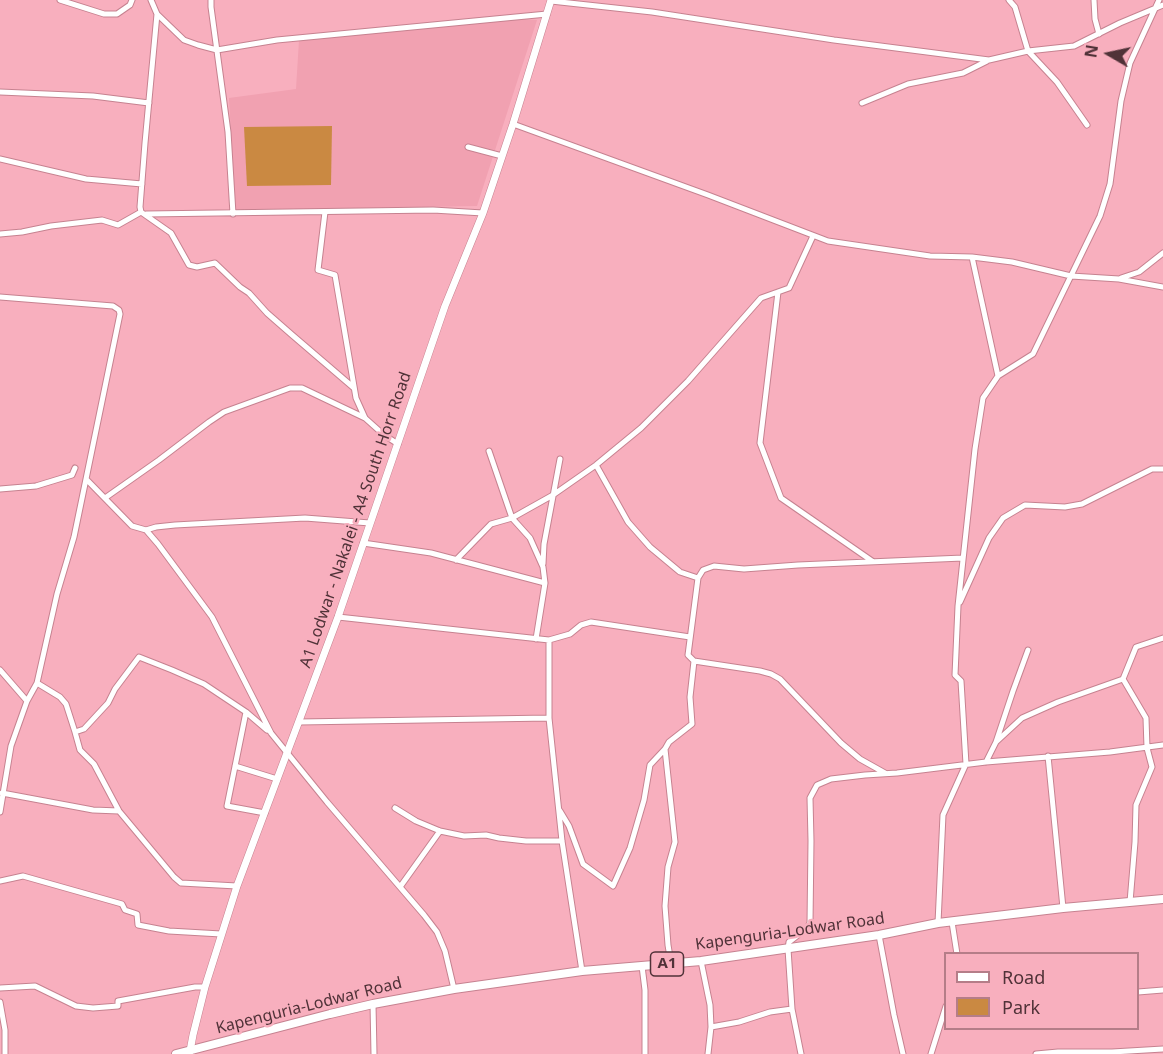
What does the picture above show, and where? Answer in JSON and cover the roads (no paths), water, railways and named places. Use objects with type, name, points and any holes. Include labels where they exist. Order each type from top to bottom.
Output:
[{"type":"highway","name":"Kapenguria-Lodwar Road","points":[[176,1054],[191,1052],[330,1014],[454,989],[582,970],[701,961],[879,935],[938,923],[1163,899]]},
{"type":"main road","name":"A1 Lodwar - Nakalei - A4 South Horr Road","points":[[191,1052],[205,987],[237,886],[338,617],[445,306],[483,213],[551,0]]},
{"type":"street","points":[[60,0],[104,14],[117,14],[130,5],[132,0]]},
{"type":"street","points":[[151,0],[158,14],[184,40],[217,50],[277,40],[547,14]]},
{"type":"street","points":[[211,0],[228,132],[233,214]]},
{"type":"street","points":[[551,0],[652,12],[834,40],[989,60]]},
{"type":"street","points":[[1009,0],[1015,7],[1028,51],[1057,82],[1087,125]]},
{"type":"street","points":[[1094,0],[1099,34]]},
{"type":"street","points":[[938,923],[943,815],[966,764],[961,681],[955,675],[958,606],[975,449],[983,398],[998,376],[1033,354],[1100,216],[1110,184],[1121,101],[1130,63],[1160,7],[1160,0]]},
{"type":"street","points":[[862,104],[908,84],[963,73],[989,60],[1028,51],[1074,46],[1160,7]]},
{"type":"street","points":[[158,14],[140,207],[143,213],[171,233],[189,265],[197,267],[215,263],[240,287],[249,292],[267,313],[354,388]]},
{"type":"street","points":[[0,92],[93,96],[148,103]]},
{"type":"street","points":[[513,124],[708,195],[828,242],[930,256],[1012,262],[1071,276],[1119,279],[1163,287]]},
{"type":"street","points":[[468,147],[502,156]]},
{"type":"street","points":[[0,159],[86,179],[142,184]]},
{"type":"street","points":[[0,234],[102,220],[118,225],[143,213],[149,215],[433,210],[483,213]]},
{"type":"street","points":[[325,212],[318,270],[335,275],[354,388],[357,402],[365,418]]},
{"type":"street","points":[[456,560],[491,525],[512,518],[553,495],[596,465],[641,428],[688,381],[761,298],[789,288],[813,236]]},
{"type":"street","points":[[1119,279],[1139,272],[1163,253]]},
{"type":"street","points":[[972,258],[998,376]]},
{"type":"street","points":[[778,292],[760,443],[782,498],[873,562]]},
{"type":"street","points":[[0,297],[113,306],[119,310],[120,314],[74,537],[57,594],[37,683],[27,701],[11,746],[0,812]]},
{"type":"street","points":[[105,498],[224,412],[291,388],[302,388],[365,418],[398,444]]},
{"type":"street","points":[[489,451],[512,518],[530,538],[543,567]]},
{"type":"street","points":[[536,639],[545,583],[544,544],[560,459]]},
{"type":"street","points":[[596,465],[628,522],[650,547],[680,572],[698,578]]},
{"type":"street","points":[[0,489],[36,486],[72,476],[75,468]]},
{"type":"street","points":[[958,606],[989,538],[1003,518],[1025,505],[1065,507],[1082,504],[1152,469],[1163,469]]},
{"type":"street","points":[[86,479],[132,526],[146,530],[175,525],[305,518],[370,523]]},
{"type":"street","points":[[146,530],[212,617],[271,733]]},
{"type":"street","points":[[363,543],[431,554],[545,583]]},
{"type":"street","points":[[886,774],[860,759],[841,743],[780,679],[760,671],[694,661],[688,655],[698,578],[703,570],[714,566],[744,569],[963,558]]},
{"type":"street","points":[[338,617],[549,640],[570,634],[581,625],[591,622],[690,637]]},
{"type":"street","points":[[1123,679],[1136,647],[1163,638]]},
{"type":"street","points":[[549,640],[549,718],[562,841],[582,970]]},
{"type":"street","points":[[987,762],[1028,650]]},
{"type":"street","points":[[75,732],[84,729],[108,703],[115,689],[139,657],[204,684],[246,712],[271,733],[287,751],[436,932],[446,951],[454,989]]},
{"type":"street","points":[[559,809],[569,826],[583,864],[613,886],[630,848],[644,800],[650,765],[669,742],[692,724],[690,697],[694,661]]},
{"type":"street","points":[[0,670],[27,701]]},
{"type":"street","points":[[996,742],[1022,718],[1058,702],[1123,679]]},
{"type":"street","points":[[1123,679],[1146,718],[1147,748],[1152,766],[1136,805],[1130,902]]},
{"type":"street","points":[[37,683],[60,697],[66,704],[80,750],[94,764],[119,811],[174,877],[182,883],[237,886]]},
{"type":"street","points":[[246,712],[226,806],[265,813]]},
{"type":"street","points":[[299,722],[549,718]]},
{"type":"street","points":[[801,1054],[792,1009],[788,949],[789,942],[810,924],[812,841],[810,798],[817,785],[831,779],[1163,746]]},
{"type":"street","points":[[665,749],[675,842],[668,867],[665,906],[670,963]]},
{"type":"street","points":[[1048,756],[1064,908]]},
{"type":"street","points":[[235,766],[277,779]]},
{"type":"street","points":[[2,793],[93,810],[119,811]]},
{"type":"street","points":[[395,808],[440,831],[464,836],[486,835],[526,841],[562,841]]},
{"type":"street","points":[[400,887],[440,831]]},
{"type":"street","points":[[0,881],[22,876],[122,904],[125,910],[137,914],[138,925],[170,931],[221,934]]},
{"type":"street","points":[[952,922],[957,952]]},
{"type":"street","points":[[879,935],[903,1054]]},
{"type":"street","points":[[701,961],[710,1005],[711,1027],[708,1054]]},
{"type":"street","points":[[642,966],[645,990],[645,1054]]},
{"type":"street","points":[[0,988],[35,986],[76,1006],[93,1008],[118,1006],[118,1001],[205,987]]},
{"type":"street","points":[[1139,992],[1163,990]]},
{"type":"street","points":[[0,1002],[5,1030],[5,1054]]},
{"type":"street","points":[[373,1004],[374,1054]]},
{"type":"street","points":[[711,1027],[739,1022],[770,1012],[792,1009]]},
{"type":"street","points":[[931,1054],[944,1013]]},
{"type":"street","points":[[1036,1054],[1163,1049]]}]
